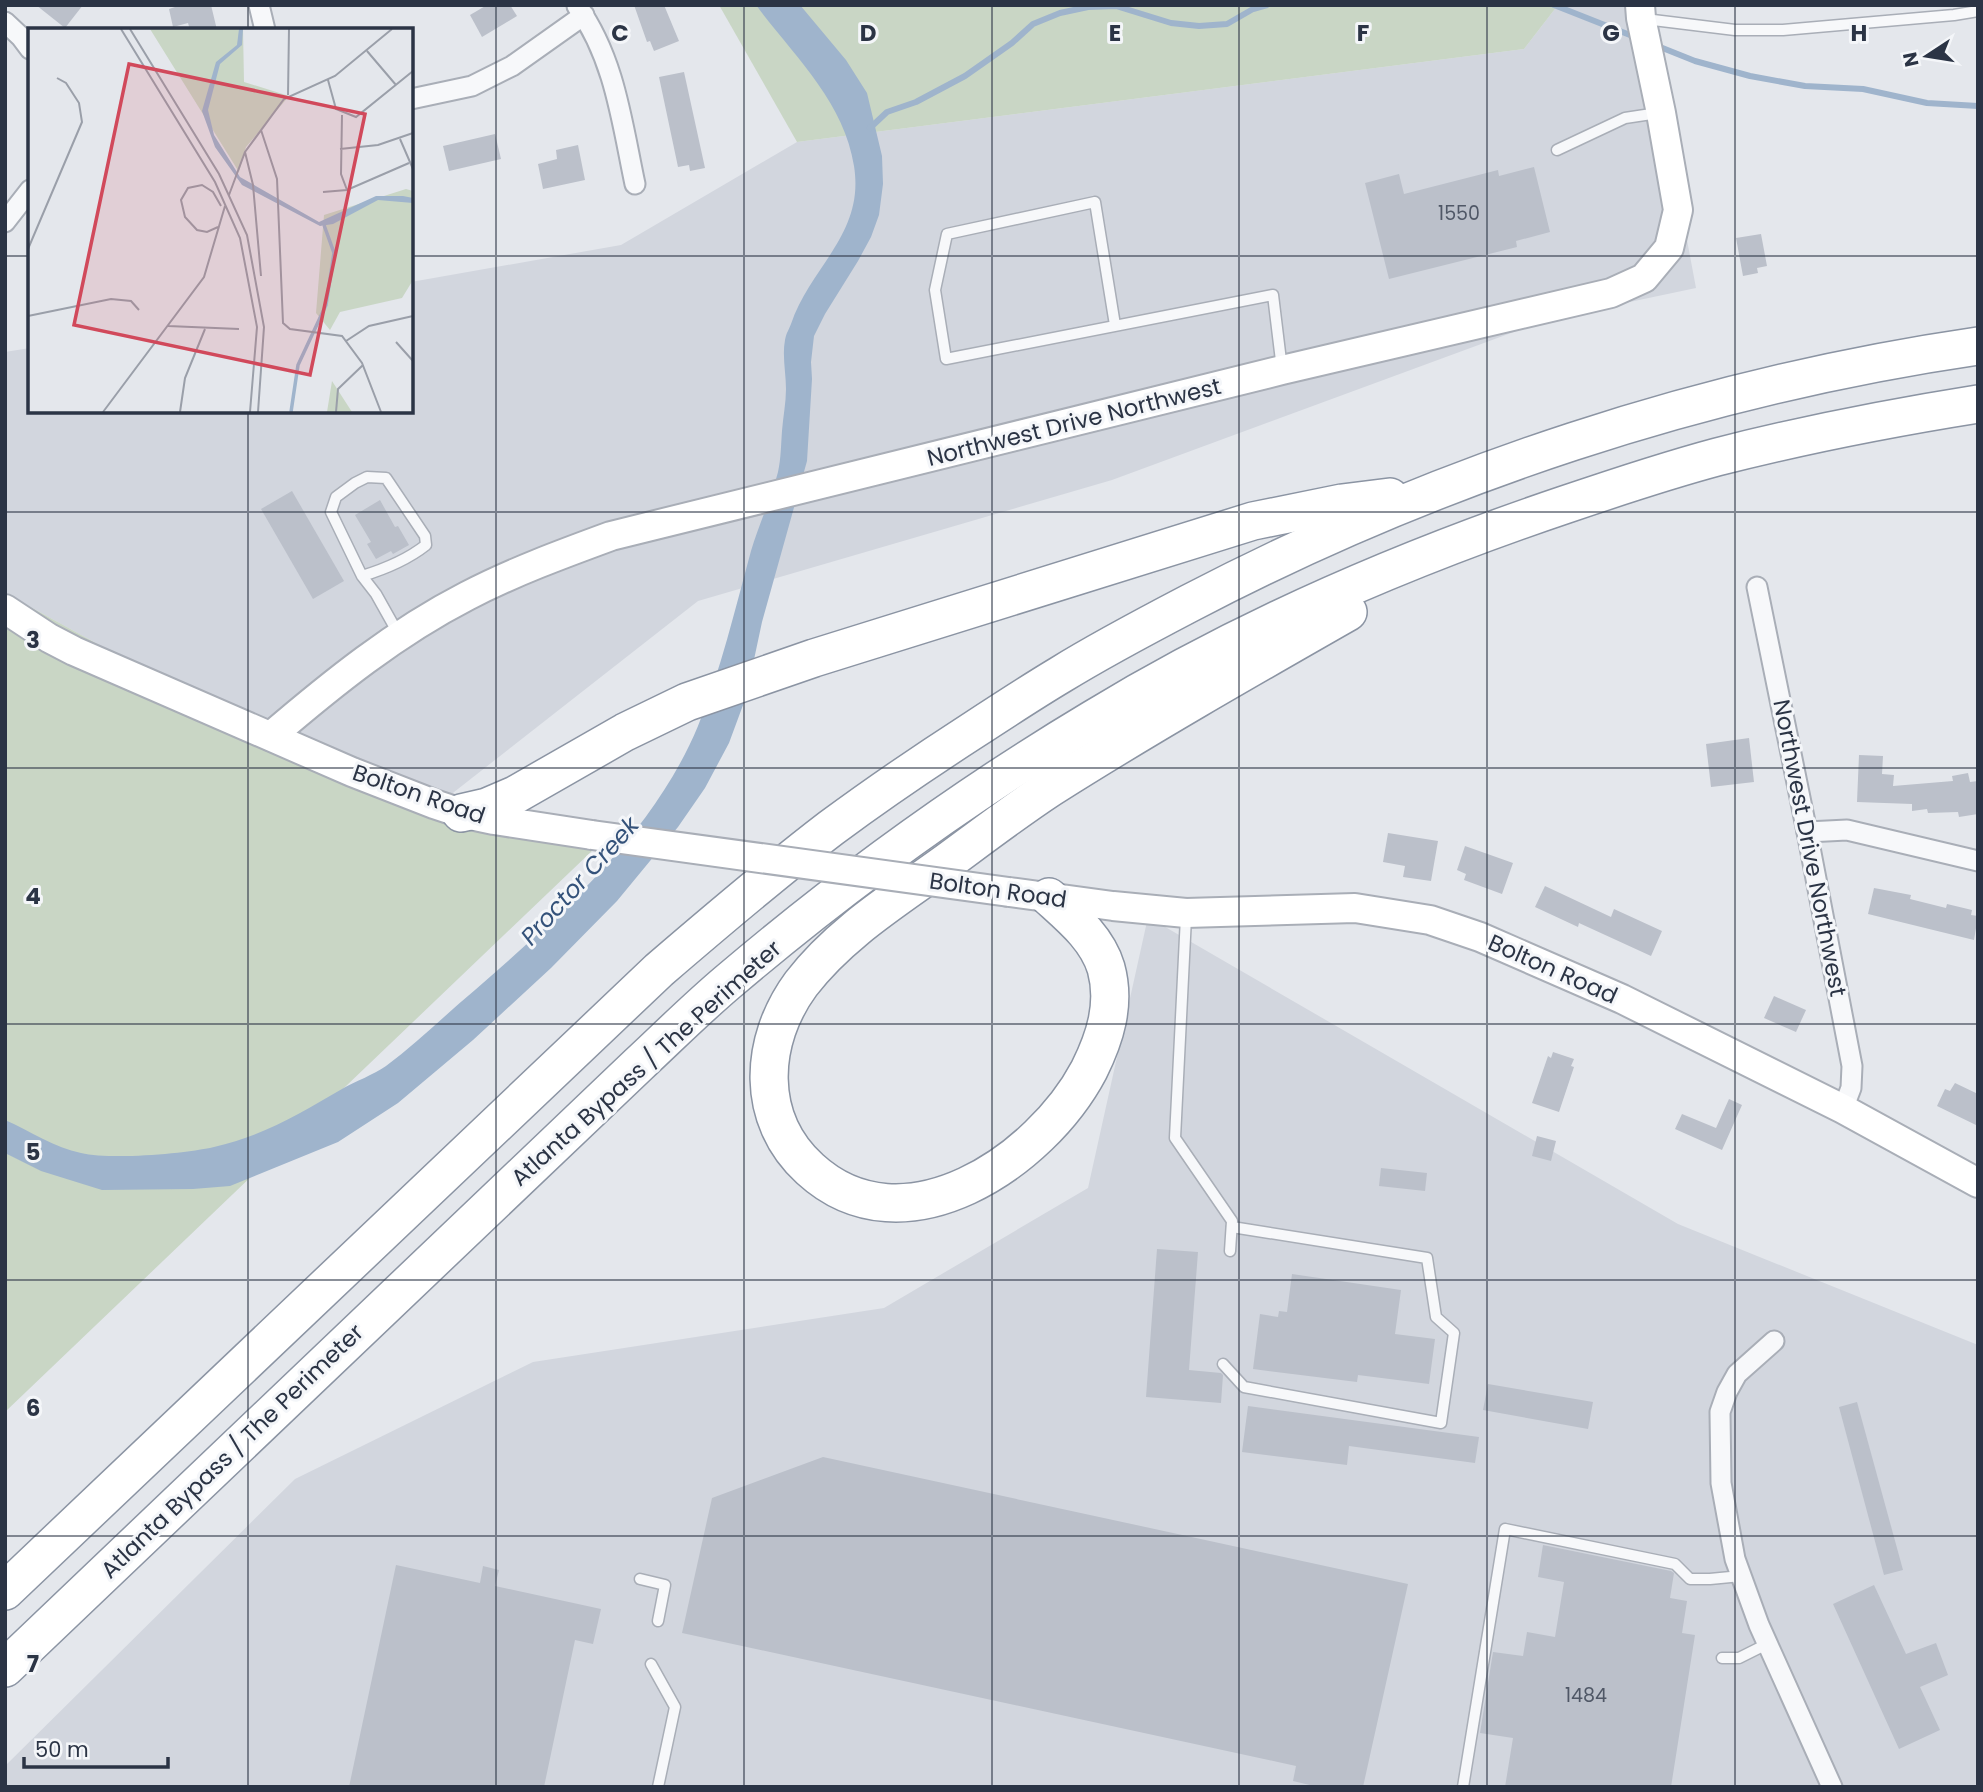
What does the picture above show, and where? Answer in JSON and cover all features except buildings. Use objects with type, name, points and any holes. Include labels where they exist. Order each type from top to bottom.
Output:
[{"type":"highway","points":[[5,1591],[659,970],[759,884],[822,835],[922,764],[1061,673],[1214,590],[1291,553],[1436,491],[1570,444],[1706,402],[1870,365],[1978,346]]},
{"type":"highway","name":"Atlanta Bypass / The Perimeter","points":[[5,1668],[727,982],[835,896],[1017,766],[1094,718],[1181,669],[1257,630],[1436,550],[1629,483],[1713,458],[1785,440],[1978,404]]},
{"type":"highway","points":[[461,813],[487,807],[515,795],[625,732],[687,702],[814,659],[1253,521],[1342,503],[1436,491]]},
{"type":"highway","points":[[1049,897],[1085,932],[1100,954],[1108,977],[1110,1002],[1102,1043],[1074,1096],[1052,1124],[995,1172],[936,1198],[908,1203],[879,1202],[855,1196],[830,1184],[810,1170],[793,1151],[779,1128],[767,1078],[773,1043],[784,1011],[801,984],[827,955],[865,921],[1048,790],[1224,682],[1504,525]]},
{"type":"main road","name":"Northwest Drive Northwest","points":[[271,736],[337,679],[399,636],[466,596],[536,564],[611,536],[1282,370],[1611,293],[1644,278],[1669,248],[1678,210],[1640,12]]},
{"type":"main road","name":"Bolton Road","points":[[5,609],[74,651],[352,772],[461,813],[592,835],[1009,892],[1186,913],[1355,908],[1430,920],[1480,937],[1622,999],[1843,1109],[1978,1183]]},
{"type":"street","points":[[259,5],[265,28]]},
{"type":"street","points":[[413,99],[472,86],[512,66],[580,10],[602,48],[614,83],[635,184]]},
{"type":"street","points":[[5,22],[28,46]]},
{"type":"street","points":[[5,222],[28,193]]},
{"type":"street","name":"Northwest Drive Northwest","points":[[1757,587],[1853,1066],[1852,1088],[1843,1109]]},
{"type":"street","points":[[1807,832],[1847,830],[1978,861]]},
{"type":"street","points":[[1774,1341],[1737,1374],[1727,1392],[1720,1412],[1721,1483],[1735,1559],[1741,1576],[1767,1644],[1832,1787]]},
{"type":"lane","points":[[1640,12],[1735,30],[1783,30],[1978,11]]},
{"type":"lane","points":[[1557,150],[1625,118],[1661,113]]},
{"type":"lane","points":[[1115,325],[1095,202],[947,234],[935,290],[946,359],[1273,295],[1282,370]]},
{"type":"lane","points":[[362,576],[378,572],[412,556],[426,545],[425,536],[386,478],[367,477],[355,484],[336,497],[331,512],[362,576],[376,594],[399,636]]},
{"type":"lane","points":[[1186,913],[1175,1138],[1232,1221],[1230,1251]]},
{"type":"lane","points":[[1223,1364],[1244,1387],[1441,1423],[1454,1333],[1436,1317],[1427,1258],[1232,1227]]},
{"type":"lane","points":[[1463,1787],[1505,1529],[1675,1564],[1690,1579],[1741,1576]]},
{"type":"lane","points":[[640,1579],[665,1585],[658,1621]]},
{"type":"lane","points":[[1722,1658],[1738,1658],[1767,1644]]},
{"type":"lane","points":[[651,1664],[675,1707],[658,1787]]},
{"type":"shaded area","points":[[1558,5],[1643,5],[1696,288],[1549,319],[1112,480],[698,601],[426,814],[241,723],[5,593],[5,352],[28,348],[28,413],[413,413],[413,282],[621,245],[797,142],[1524,49]]},
{"type":"shaded area","points":[[1148,917],[1678,1224],[1978,1345],[1978,1787],[5,1787],[5,1766],[295,1479],[533,1362],[884,1308],[1088,1188]]},
{"type":"green space","points":[[719,5],[1558,5],[1524,49],[797,142]]},
{"type":"green space","points":[[5,593],[241,723],[426,814],[616,828],[5,1412]]},
{"type":"water","points":[[756,5],[800,5],[846,60],[867,93],[882,156],[883,184],[879,215],[871,237],[814,336],[807,461],[762,622],[746,697],[729,743],[705,788],[678,827],[617,901],[551,968],[473,1040],[398,1103],[338,1142],[230,1186],[193,1189],[102,1190],[41,1171],[5,1153],[5,1120],[43,1139],[81,1153],[110,1156],[148,1155],[185,1152],[231,1143],[311,1107],[386,1066],[507,962],[602,870],[657,802],[679,765],[706,705],[751,551],[778,472],[786,394],[786,335],[810,285],[844,231],[855,190],[854,166],[848,143],[829,100]]},
{"type":"waterway","points":[[870,128],[887,112],[916,102],[965,76],[1012,43],[1033,24],[1060,13],[1088,7],[1116,6],[1171,23],[1199,26],[1227,24],[1253,9],[1267,5]]},
{"type":"waterway","points":[[1554,5],[1635,37]]},
{"type":"waterway","points":[[1655,45],[1695,61],[1750,76],[1805,86],[1863,89],[1927,103],[1978,106]]},
{"type":"water label","name":"Proctor Creek","points":[[580,881]]}]
